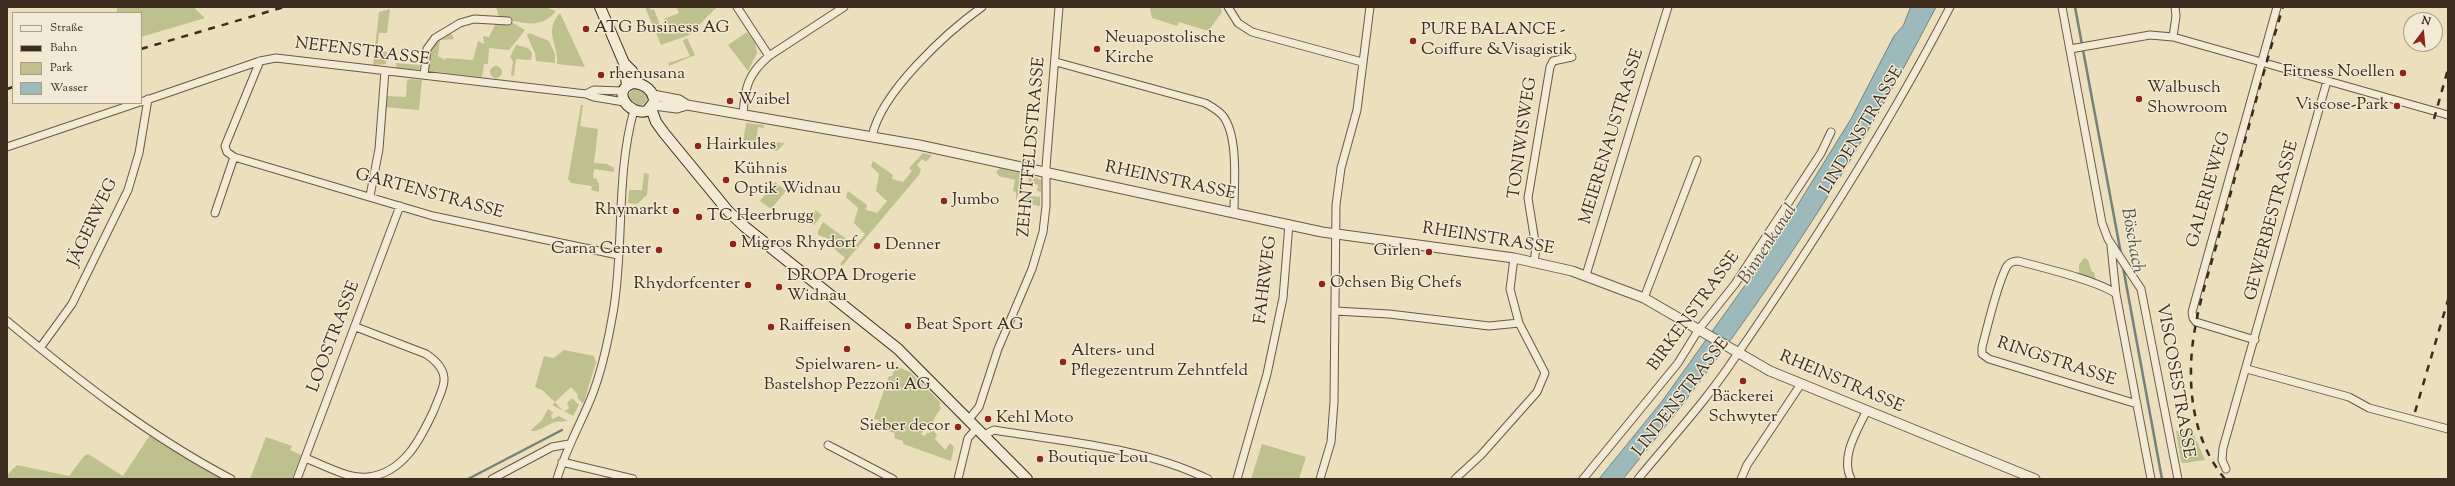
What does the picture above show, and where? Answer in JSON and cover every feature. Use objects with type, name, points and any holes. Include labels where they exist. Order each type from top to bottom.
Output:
[{"type":"main road","points":[[600,7],[624,63],[624,102],[647,106]]},
{"type":"main road","points":[[624,63],[632,71],[638,84],[649,89],[647,106],[656,122],[728,211],[744,227],[898,349],[1027,479]]},
{"type":"main road","points":[[625,88],[638,84]]},
{"type":"street","points":[[737,7],[769,56]]},
{"type":"street","points":[[743,114],[746,92],[752,73],[769,56],[844,7]]},
{"type":"street","points":[[872,137],[876,121],[912,71],[943,38],[973,10],[982,7]]},
{"type":"street","name":"ZEHNTFELDSTRASSE","points":[[968,419],[979,407],[998,348],[1040,246],[1046,206],[1046,172],[1056,62],[1059,7]]},
{"type":"street","points":[[1228,7],[1238,23],[1252,32],[1362,62]]},
{"type":"street","points":[[1320,479],[1331,442],[1334,402],[1336,234],[1339,181],[1354,127],[1370,7]]},
{"type":"street","name":"MEIERENAUSTRASSE","points":[[1586,276],[1668,7]]},
{"type":"street","name":"LINDENSTRASSE","points":[[1638,479],[1735,352],[1879,136],[1909,86],[1950,7]]},
{"type":"street","points":[[2062,7],[2102,223],[2112,251],[2116,294],[2151,479]]},
{"type":"street","points":[[2173,38],[2176,16],[2175,7]]},
{"type":"street","name":"GALERIEWEG","points":[[2255,340],[2196,322],[2192,312],[2277,7]]},
{"type":"street","points":[[424,75],[427,49],[435,38],[460,23],[474,19],[508,21]]},
{"type":"street","points":[[2070,49],[2150,35],[2173,38],[2448,115]]},
{"type":"street","name":"NEFENSTRASSE","points":[[145,100],[260,61],[276,58],[586,94],[594,98],[624,102]]},
{"type":"street","name":"TONIWISWEG","points":[[1534,262],[1536,248],[1528,198],[1550,67],[1553,61],[1572,58]]},
{"type":"street","points":[[215,213],[234,157],[227,152],[225,146],[260,61]]},
{"type":"street","points":[[1056,62],[1205,103],[1216,109],[1224,117],[1232,142],[1234,165],[1234,212]]},
{"type":"street","points":[[370,196],[379,149],[385,71]]},
{"type":"street","name":"GEWERBESTRASSE","points":[[2226,469],[2222,460],[2223,448],[2255,340],[2327,81]]},
{"type":"street","name":"NEFENSTRASSE","points":[[586,94],[594,90],[625,88]]},
{"type":"street","name":"JÄGERWEG","points":[[40,348],[72,304],[128,190],[139,153],[145,100]]},
{"type":"street","points":[[7,147],[134,104]]},
{"type":"street","name":"RHEINSTRASSE","points":[[647,106],[677,108],[687,105],[743,114],[872,137],[1046,172],[1336,234],[1534,262],[1586,276],[1644,298],[1770,371],[1866,412],[2035,479]]},
{"type":"street","points":[[557,479],[569,444],[592,397],[608,342],[614,305],[622,187],[630,124],[647,106]]},
{"type":"street","name":"BIRKENSTRASSE","points":[[1583,479],[1678,363],[1717,310],[1821,153],[1831,132]]},
{"type":"street","name":"GARTENSTRASSE","points":[[234,157],[370,196],[433,216],[618,254]]},
{"type":"street","points":[[1644,298],[1697,160]]},
{"type":"street","name":"LOOSTRASSE","points":[[297,479],[356,327],[400,206]]},
{"type":"street","name":"FAHRWEG","points":[[1237,479],[1267,374],[1284,298],[1289,224]]},
{"type":"street","name":"VISCOSESTRASSE","points":[[2108,239],[2134,276],[2141,289],[2178,479]]},
{"type":"street","points":[[1455,479],[1481,455],[1537,392],[1545,373],[1519,323],[1510,289],[1514,258]]},
{"type":"street","name":"RINGSTRASSE","points":[[2116,294],[2110,289],[2072,277],[2018,261],[2012,262],[2007,265],[1997,295],[1982,346],[1982,354],[1989,359],[2044,377],[2137,404]]},
{"type":"street","points":[[1335,311],[1388,314],[1489,326],[1519,323]]},
{"type":"street","points":[[7,321],[109,403],[173,445],[231,479]]},
{"type":"street","points":[[304,458],[354,477],[370,477],[385,470],[402,460],[419,442],[440,394],[444,380],[440,368],[434,360],[426,354],[356,327]]},
{"type":"street","points":[[2247,368],[2349,397],[2369,408],[2448,429]]},
{"type":"street","points":[[1741,479],[1747,465],[1801,384]]},
{"type":"street","points":[[1851,479],[1847,463],[1849,451],[1866,412]]},
{"type":"street","points":[[958,479],[968,438],[981,431],[994,430],[1113,451],[1172,464],[1208,479]]},
{"type":"street","points":[[492,479],[552,447],[569,444]]},
{"type":"street","points":[[828,445],[893,479]]},
{"type":"street","points":[[562,462],[633,479]]},
{"type":"green space","points":[[118,7],[196,7],[195,9],[205,18],[142,37],[142,12],[116,12]]},
{"type":"green space","points":[[496,7],[545,7],[556,11],[543,21],[536,23],[522,23],[499,17]]},
{"type":"green space","points":[[645,7],[649,7],[651,10],[654,9],[660,25],[666,22],[664,19],[679,13],[676,7],[717,7],[689,35],[661,45]]},
{"type":"green space","points":[[1220,7],[1222,12],[1208,31],[1179,22],[1177,26],[1152,18],[1150,8]]},
{"type":"green space","points":[[390,9],[387,33],[379,33],[377,51],[387,52],[386,64],[373,65],[379,12]]},
{"type":"green space","points":[[560,13],[585,67],[557,64],[552,32],[555,20]]},
{"type":"green space","points":[[500,22],[513,23],[525,30],[509,50],[489,48],[488,64],[484,64],[482,77],[430,71],[428,67],[432,47],[450,31],[454,39],[440,40],[438,56],[445,60],[446,58],[473,60],[478,41],[484,44],[483,36],[489,37],[495,25]]},
{"type":"green space","points":[[747,32],[755,43],[757,53],[748,71],[728,45]]},
{"type":"green space","points":[[529,33],[549,41],[555,54],[555,63],[536,61],[535,53],[527,35]]},
{"type":"green space","points":[[687,38],[695,55],[669,66],[668,63],[690,56],[683,41]]},
{"type":"green space","points":[[516,45],[528,48],[532,53],[531,60],[516,59],[514,76],[511,75],[513,61],[510,57]]},
{"type":"green space","points":[[396,63],[419,65],[420,68],[418,70],[397,68]]},
{"type":"green space","points":[[496,66],[500,68],[502,72],[500,76],[496,78],[492,76],[490,72],[492,68]]},
{"type":"green space","points":[[410,79],[422,80],[419,110],[385,107],[385,96],[406,97],[407,81]]},
{"type":"green space","points":[[638,88],[644,91],[647,97],[644,103],[638,106],[632,103],[629,97],[632,91]]},
{"type":"green space","points":[[581,105],[583,105],[580,126],[598,129],[594,163],[607,164],[614,168],[614,172],[594,169],[593,178],[597,179],[597,182],[599,183],[599,192],[591,190],[592,186],[571,183],[568,179]]},
{"type":"green space","points":[[746,123],[764,125],[764,128],[758,127],[756,141],[785,143],[777,151],[743,143]]},
{"type":"green space","points":[[923,153],[932,155],[926,162],[922,159],[917,165],[921,169],[919,175],[842,266],[840,264],[845,258],[831,246],[832,240],[818,235],[818,231],[823,222],[845,238],[845,242],[856,245],[865,234],[854,223],[858,208],[846,197],[848,191],[867,205],[866,210],[877,213],[887,201],[876,191],[879,174],[871,166],[873,161],[893,175],[892,179],[903,182],[912,171],[909,168]]},
{"type":"green space","points":[[1000,168],[1025,174],[1016,201],[1016,192],[1013,191],[1015,180],[999,176],[996,172]]},
{"type":"green space","points":[[644,173],[649,174],[647,195],[637,204],[628,203],[629,190],[642,190]]},
{"type":"green space","points":[[1030,175],[1041,180],[1041,192],[1037,191],[1038,185],[1028,182]]},
{"type":"green space","points":[[775,182],[786,191],[771,209],[760,201]]},
{"type":"green space","points":[[1025,197],[1040,197],[1040,206],[1024,203]]},
{"type":"green space","points":[[815,210],[822,215],[814,225],[808,220]]},
{"type":"green space","points":[[2084,258],[2088,260],[2092,272],[2094,272],[2096,281],[2079,273],[2079,265]]},
{"type":"green space","points":[[564,350],[594,356],[596,362],[584,402],[582,403],[577,397],[578,395],[571,387],[555,402],[542,390],[535,387],[544,356],[554,358]]},
{"type":"green space","points":[[896,366],[910,372],[941,403],[939,405],[941,408],[932,425],[928,423],[921,434],[925,436],[927,433],[930,433],[931,428],[937,435],[935,439],[945,450],[950,443],[954,447],[951,461],[903,444],[903,441],[894,438],[895,433],[877,428],[879,420],[874,419],[889,376],[892,376]]},
{"type":"green space","points":[[572,398],[579,405],[573,416],[565,412],[569,408],[567,403]]},
{"type":"green space","points":[[555,402],[563,411],[552,405]]},
{"type":"green space","points":[[548,409],[554,413],[551,414],[552,419],[559,416],[568,421],[554,422],[536,431],[530,431],[542,420]]},
{"type":"green space","points":[[2191,428],[2205,460],[2184,463],[2181,462],[2176,431]]},
{"type":"green space","points":[[150,435],[223,479],[7,479],[7,475],[17,465],[69,476],[84,456],[88,454],[123,476]]},
{"type":"green space","points":[[266,437],[292,446],[290,450],[301,455],[292,479],[250,479]]},
{"type":"green space","points":[[1262,444],[1306,457],[1299,479],[1251,479]]},
{"type":"water","points":[[1911,7],[1936,7],[1903,70],[1831,192],[1792,251],[1711,367],[1623,479],[1599,479],[1663,400],[1766,256],[1851,119],[1894,36],[1903,26]]},
{"type":"waterway","name":"Böschach","points":[[2075,7],[2121,254]]},
{"type":"waterway","name":"Böschach","points":[[2123,267],[2162,479]]},
{"type":"waterway","points":[[468,479],[562,430]]},
{"type":"railway","points":[[142,49],[284,7]]},
{"type":"railway","points":[[2225,479],[2210,456],[2195,417],[2191,389],[2194,337],[2201,299],[2259,88],[2283,7]]},
{"type":"railway","points":[[2434,119],[2448,69]]},
{"type":"railway","points":[[7,89],[12,87]]},
{"type":"railway","points":[[2415,412],[2448,300]]},
{"type":"place","name":"ATG Business AG","points":[[586,29]]},
{"type":"place","name":"PURE BALANCE - Coiffure &Visagistik","points":[[1413,41]]},
{"type":"place","name":"Neuapostolische Kirche","points":[[1097,49]]},
{"type":"place","name":"Fitness Noellen","points":[[2403,73]]},
{"type":"place","name":"rhenusana","points":[[601,75]]},
{"type":"place","name":"Walbusch Showroom","points":[[2139,99]]},
{"type":"place","name":"Waibel","points":[[730,101]]},
{"type":"place","name":"Viscose-Park","points":[[2397,106]]},
{"type":"place","name":"Hairkules","points":[[698,146]]},
{"type":"place","name":"Kühnis Optik Widnau","points":[[726,180]]},
{"type":"place","name":"Jumbo","points":[[944,201]]},
{"type":"place","name":"Rhymarkt","points":[[676,211]]},
{"type":"place","name":"TC Heerbrugg","points":[[699,217]]},
{"type":"place","name":"Migros Rhydorf","points":[[733,244]]},
{"type":"place","name":"Denner","points":[[877,246]]},
{"type":"place","name":"Carna Center","points":[[659,250]]},
{"type":"place","name":"Girlen","points":[[1429,252]]},
{"type":"place","name":"Ochsen Big Chefs","points":[[1322,284]]},
{"type":"place","name":"Rhydorfcenter","points":[[748,285]]},
{"type":"place","name":"DROPA Drogerie Widnau","points":[[779,287]]},
{"type":"place","name":"Beat Sport AG","points":[[908,326]]},
{"type":"place","name":"Raiffeisen","points":[[771,327]]},
{"type":"place","name":"Spielwaren- u. Bastelshop Pezzoni AG","points":[[847,349]]},
{"type":"place","name":"Alters- und Pflegezentrum Zehntfeld","points":[[1063,362]]},
{"type":"place","name":"Bäckerei Schwyter","points":[[1743,381]]},
{"type":"place","name":"Kehl Moto","points":[[988,419]]},
{"type":"place","name":"Sieber decor","points":[[958,427]]},
{"type":"place","name":"Boutique Lou","points":[[1040,459]]},
{"type":"water label","name":"Binnenkanal","points":[[1769,245]]}]
